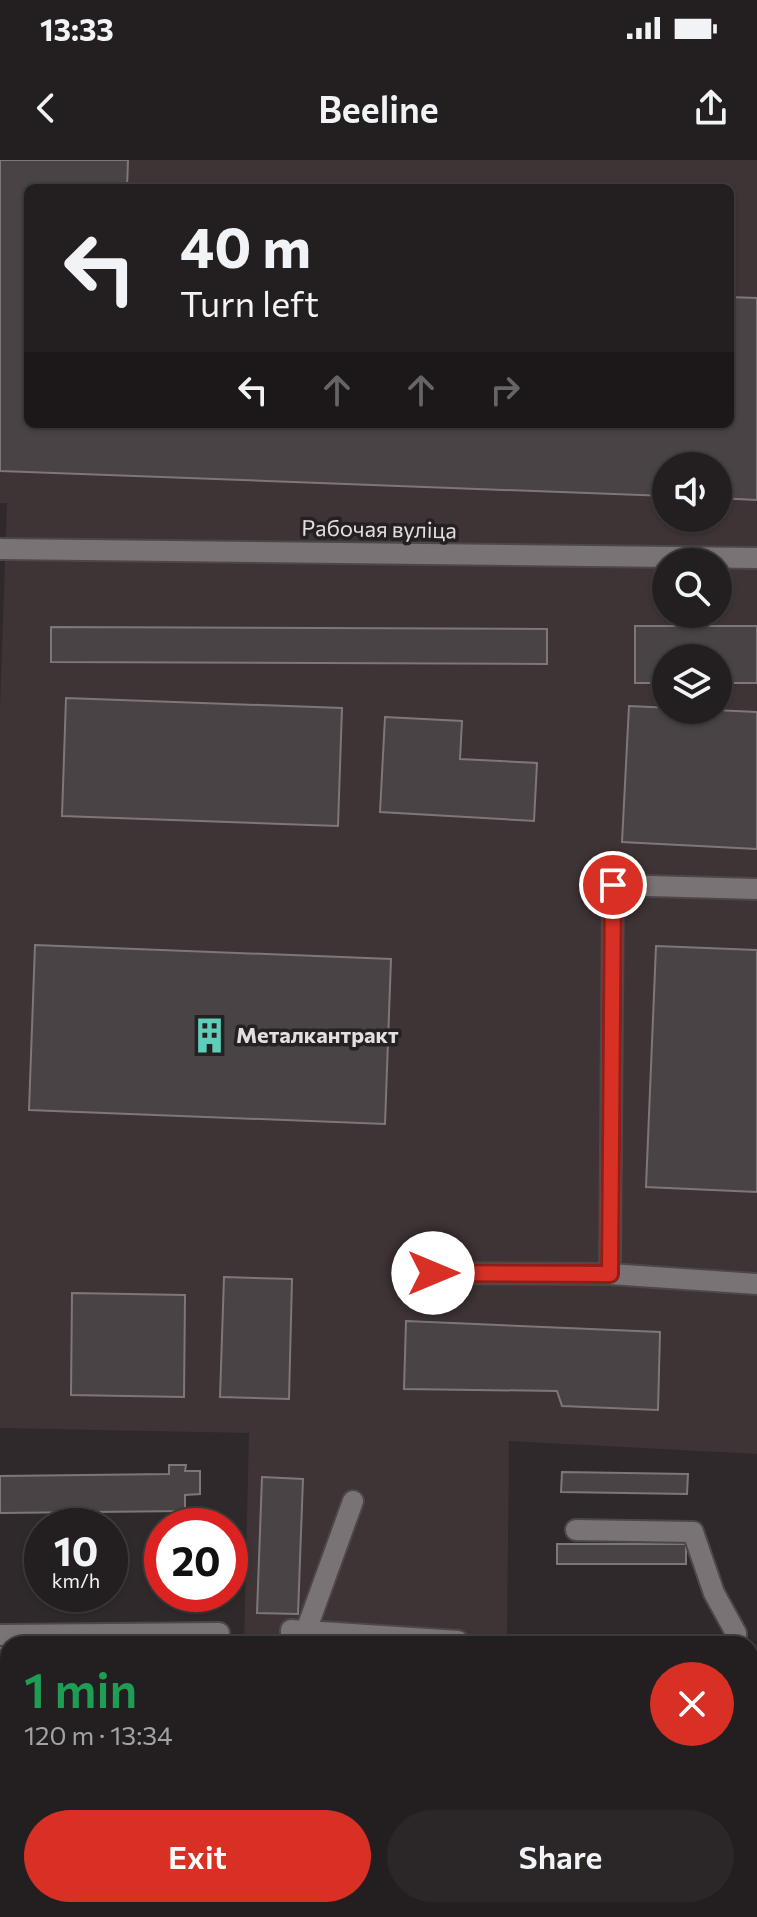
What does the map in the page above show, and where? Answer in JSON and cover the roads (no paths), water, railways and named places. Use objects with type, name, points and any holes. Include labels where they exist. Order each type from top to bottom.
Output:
[{"type":"street","name":"Рабочая вуліца","points":[[0,549],[757,558]]},
{"type":"street","points":[[610,1274],[613,885],[757,889]]},
{"type":"street","points":[[433,1273],[610,1274],[757,1284]]},
{"type":"street","points":[[300,1636],[353,1501]]},
{"type":"street","points":[[576,1530],[693,1532],[714,1593],[736,1636]]},
{"type":"street","points":[[0,1635],[219,1633],[219,1636]]},
{"type":"place","name":"Металкантракт","points":[[210,1035]]}]
